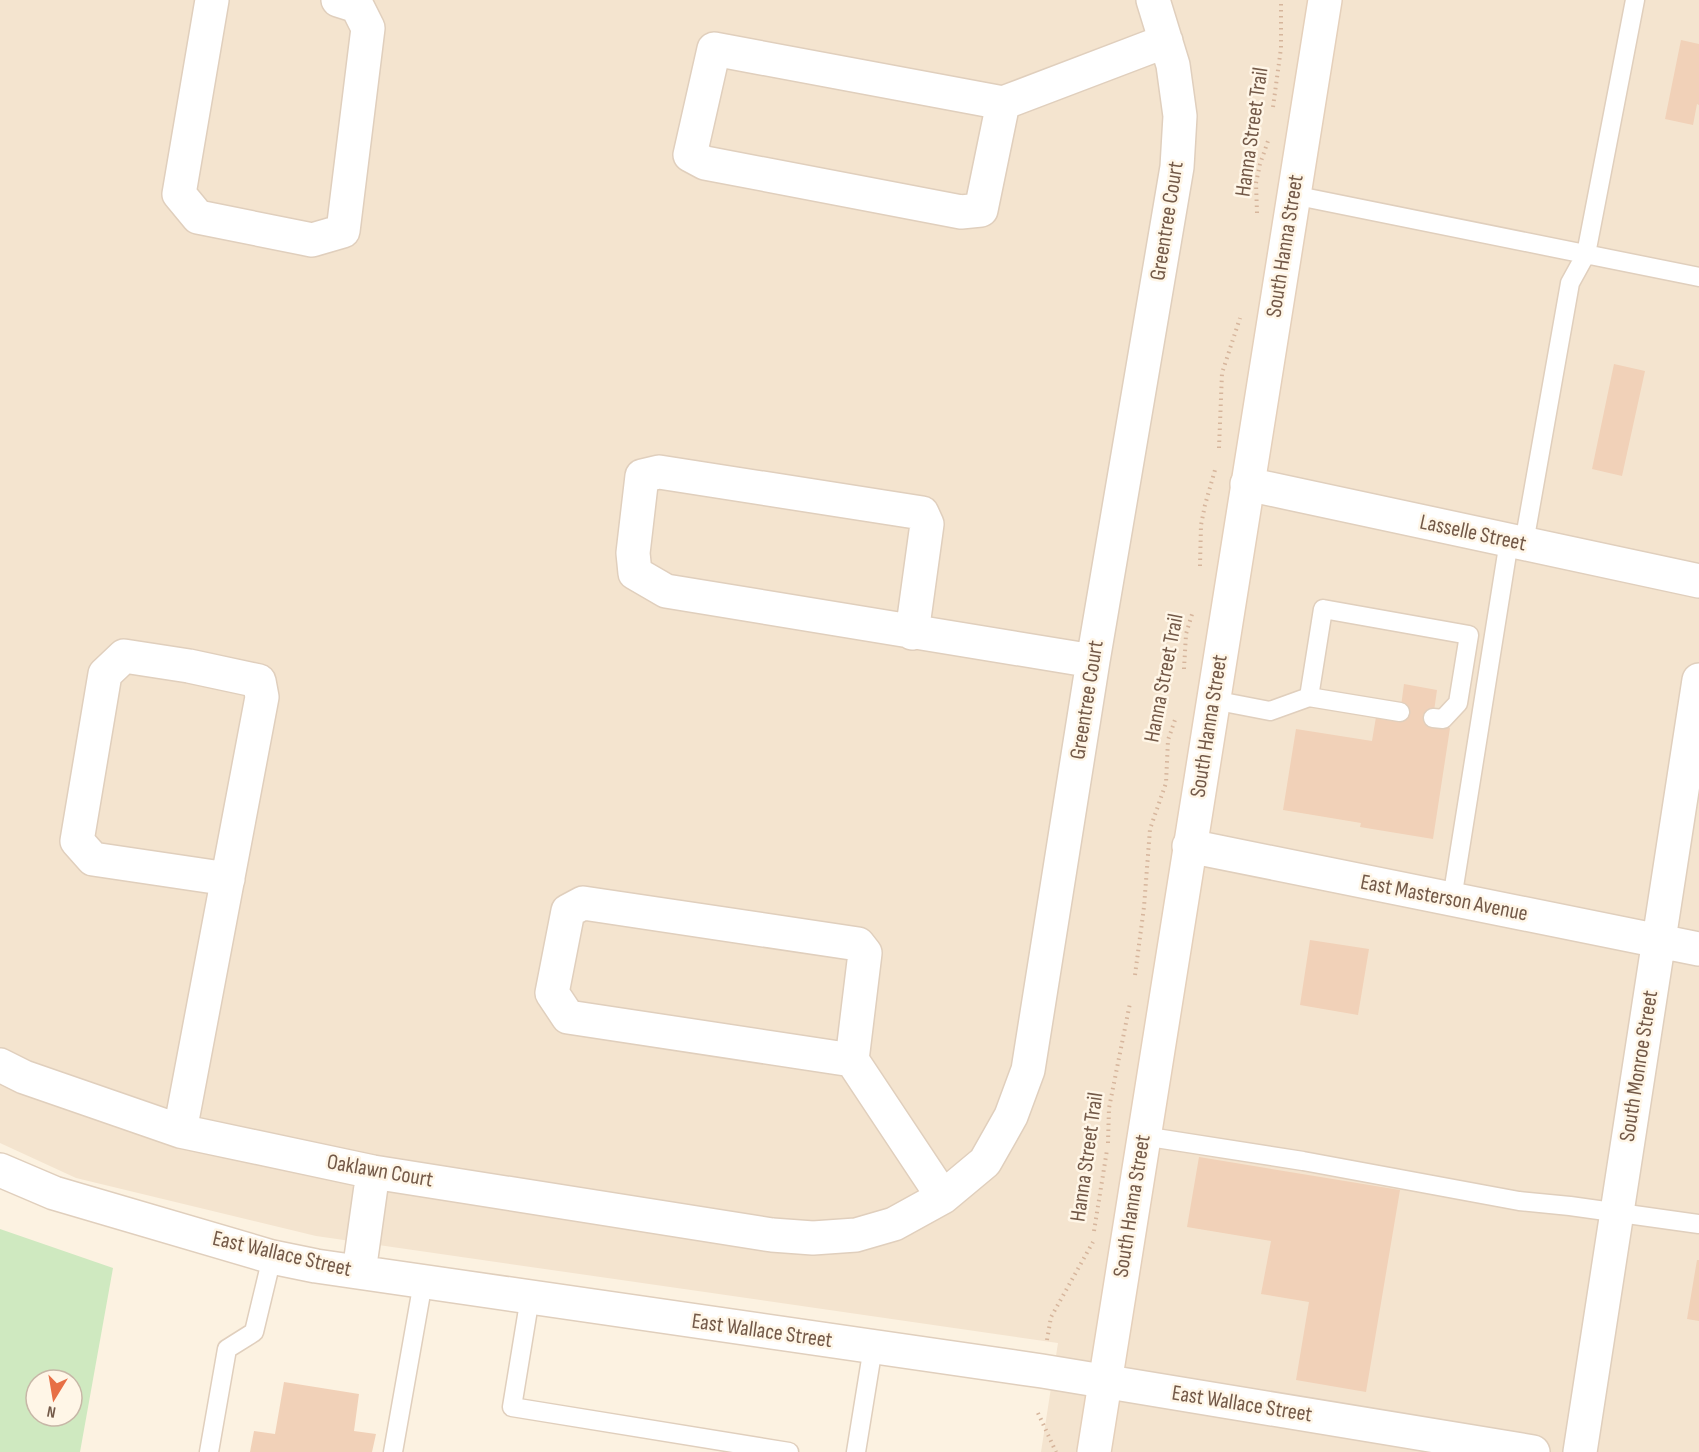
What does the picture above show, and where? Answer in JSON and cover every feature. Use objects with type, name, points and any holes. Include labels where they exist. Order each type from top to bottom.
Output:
[{"type":"street","points":[[212,0],[179,194],[198,217],[312,240],[343,231],[368,27],[357,6],[338,0]]},
{"type":"street","name":"Greentree Court","points":[[772,1234],[813,1238],[856,1235],[894,1224],[943,1197],[985,1161],[1011,1116],[1028,1070],[1177,167],[1180,116],[1173,65],[1153,0]]},
{"type":"street","name":"South Hanna Street","points":[[1094,1452],[1325,0]]},
{"type":"street","points":[[1003,103],[981,210],[961,212],[705,163],[690,155],[714,50],[1003,103],[1166,41]]},
{"type":"street","points":[[912,633],[927,524],[922,513],[659,472],[642,476],[633,553],[635,573],[666,591],[912,633],[1094,661]]},
{"type":"street","name":"Lasselle Street","points":[[1247,484],[1699,581]]},
{"type":"street","points":[[180,1131],[228,879],[262,697],[259,681],[124,656],[105,674],[77,842],[93,859],[228,879]]},
{"type":"street","name":"South Monroe Street","points":[[1580,1452],[1699,680]]},
{"type":"street","name":"East Masterson Avenue","points":[[1189,846],[1699,949]]},
{"type":"street","points":[[852,1060],[568,1017],[552,993],[568,911],[583,903],[858,944],[865,953],[852,1060],[943,1197]]},
{"type":"street","name":"Oaklawn Court","points":[[0,1065],[24,1077],[180,1131],[373,1172],[772,1234]]},
{"type":"street","name":"East Wallace Street","points":[[0,1170],[54,1193],[272,1257],[316,1266],[1104,1381],[1533,1452]]},
{"type":"street","points":[[359,1272],[373,1172]]},
{"type":"lane","points":[[1452,899],[1517,542],[1570,283],[1586,254],[1635,0]]},
{"type":"lane","points":[[1293,195],[1699,277]]},
{"type":"lane","points":[[1309,697],[1323,609],[1469,635],[1458,703],[1443,719],[1433,718]]},
{"type":"lane","points":[[1213,700],[1270,711],[1309,697],[1400,712]]},
{"type":"lane","points":[[1143,1136],[1303,1161],[1519,1201],[1699,1224]]},
{"type":"lane","points":[[209,1452],[227,1348],[254,1332],[272,1257]]},
{"type":"lane","points":[[393,1452],[423,1282]]},
{"type":"lane","points":[[530,1297],[512,1407],[789,1452]]},
{"type":"lane","points":[[856,1452],[873,1347]]},
{"type":"path","name":"Hanna Street Trail","points":[[1272,113],[1281,48],[1281,0]]},
{"type":"path","name":"Hanna Street Trail","points":[[1257,214],[1256,183],[1269,134]]},
{"type":"path","points":[[1218,456],[1222,373],[1241,314]]},
{"type":"path","points":[[1199,575],[1201,525],[1217,464]]},
{"type":"path","name":"Hanna Street Trail","points":[[1184,673],[1186,634],[1195,607]]},
{"type":"path","name":"Hanna Street Trail","points":[[1133,985],[1144,907],[1150,829],[1164,791],[1168,740],[1177,714]]},
{"type":"path","name":"Hanna Street Trail","points":[[1047,1345],[1052,1317],[1092,1244],[1108,1145],[1108,1108],[1132,996]]},
{"type":"path","points":[[1038,1413],[1056,1452]]},
{"type":"shaded area","points":[[0,0],[1699,0],[1699,1452],[1041,1452],[1058,1343],[316,1236],[76,1178],[0,1143]]},
{"type":"green space","points":[[0,1229],[113,1268],[80,1452],[0,1452]]},
{"type":"building","points":[[1681,40],[1699,44],[1699,105],[1697,104],[1693,125],[1665,119]]},
{"type":"building","points":[[1614,364],[1645,371],[1622,476],[1592,469]]},
{"type":"building","points":[[1404,684],[1437,690],[1432,725],[1450,728],[1433,839],[1360,827],[1361,823],[1283,810],[1296,729],[1372,741],[1376,717],[1399,721]]},
{"type":"building","points":[[1310,940],[1369,949],[1358,1015],[1300,1005]]},
{"type":"building","points":[[1199,1157],[1400,1190],[1366,1392],[1296,1380],[1309,1302],[1261,1294],[1271,1241],[1187,1227]]},
{"type":"building","points":[[1697,1260],[1699,1260],[1699,1321],[1687,1319]]},
{"type":"building","points":[[284,1382],[359,1394],[354,1431],[376,1434],[372,1452],[250,1452],[254,1431],[275,1434]]}]
